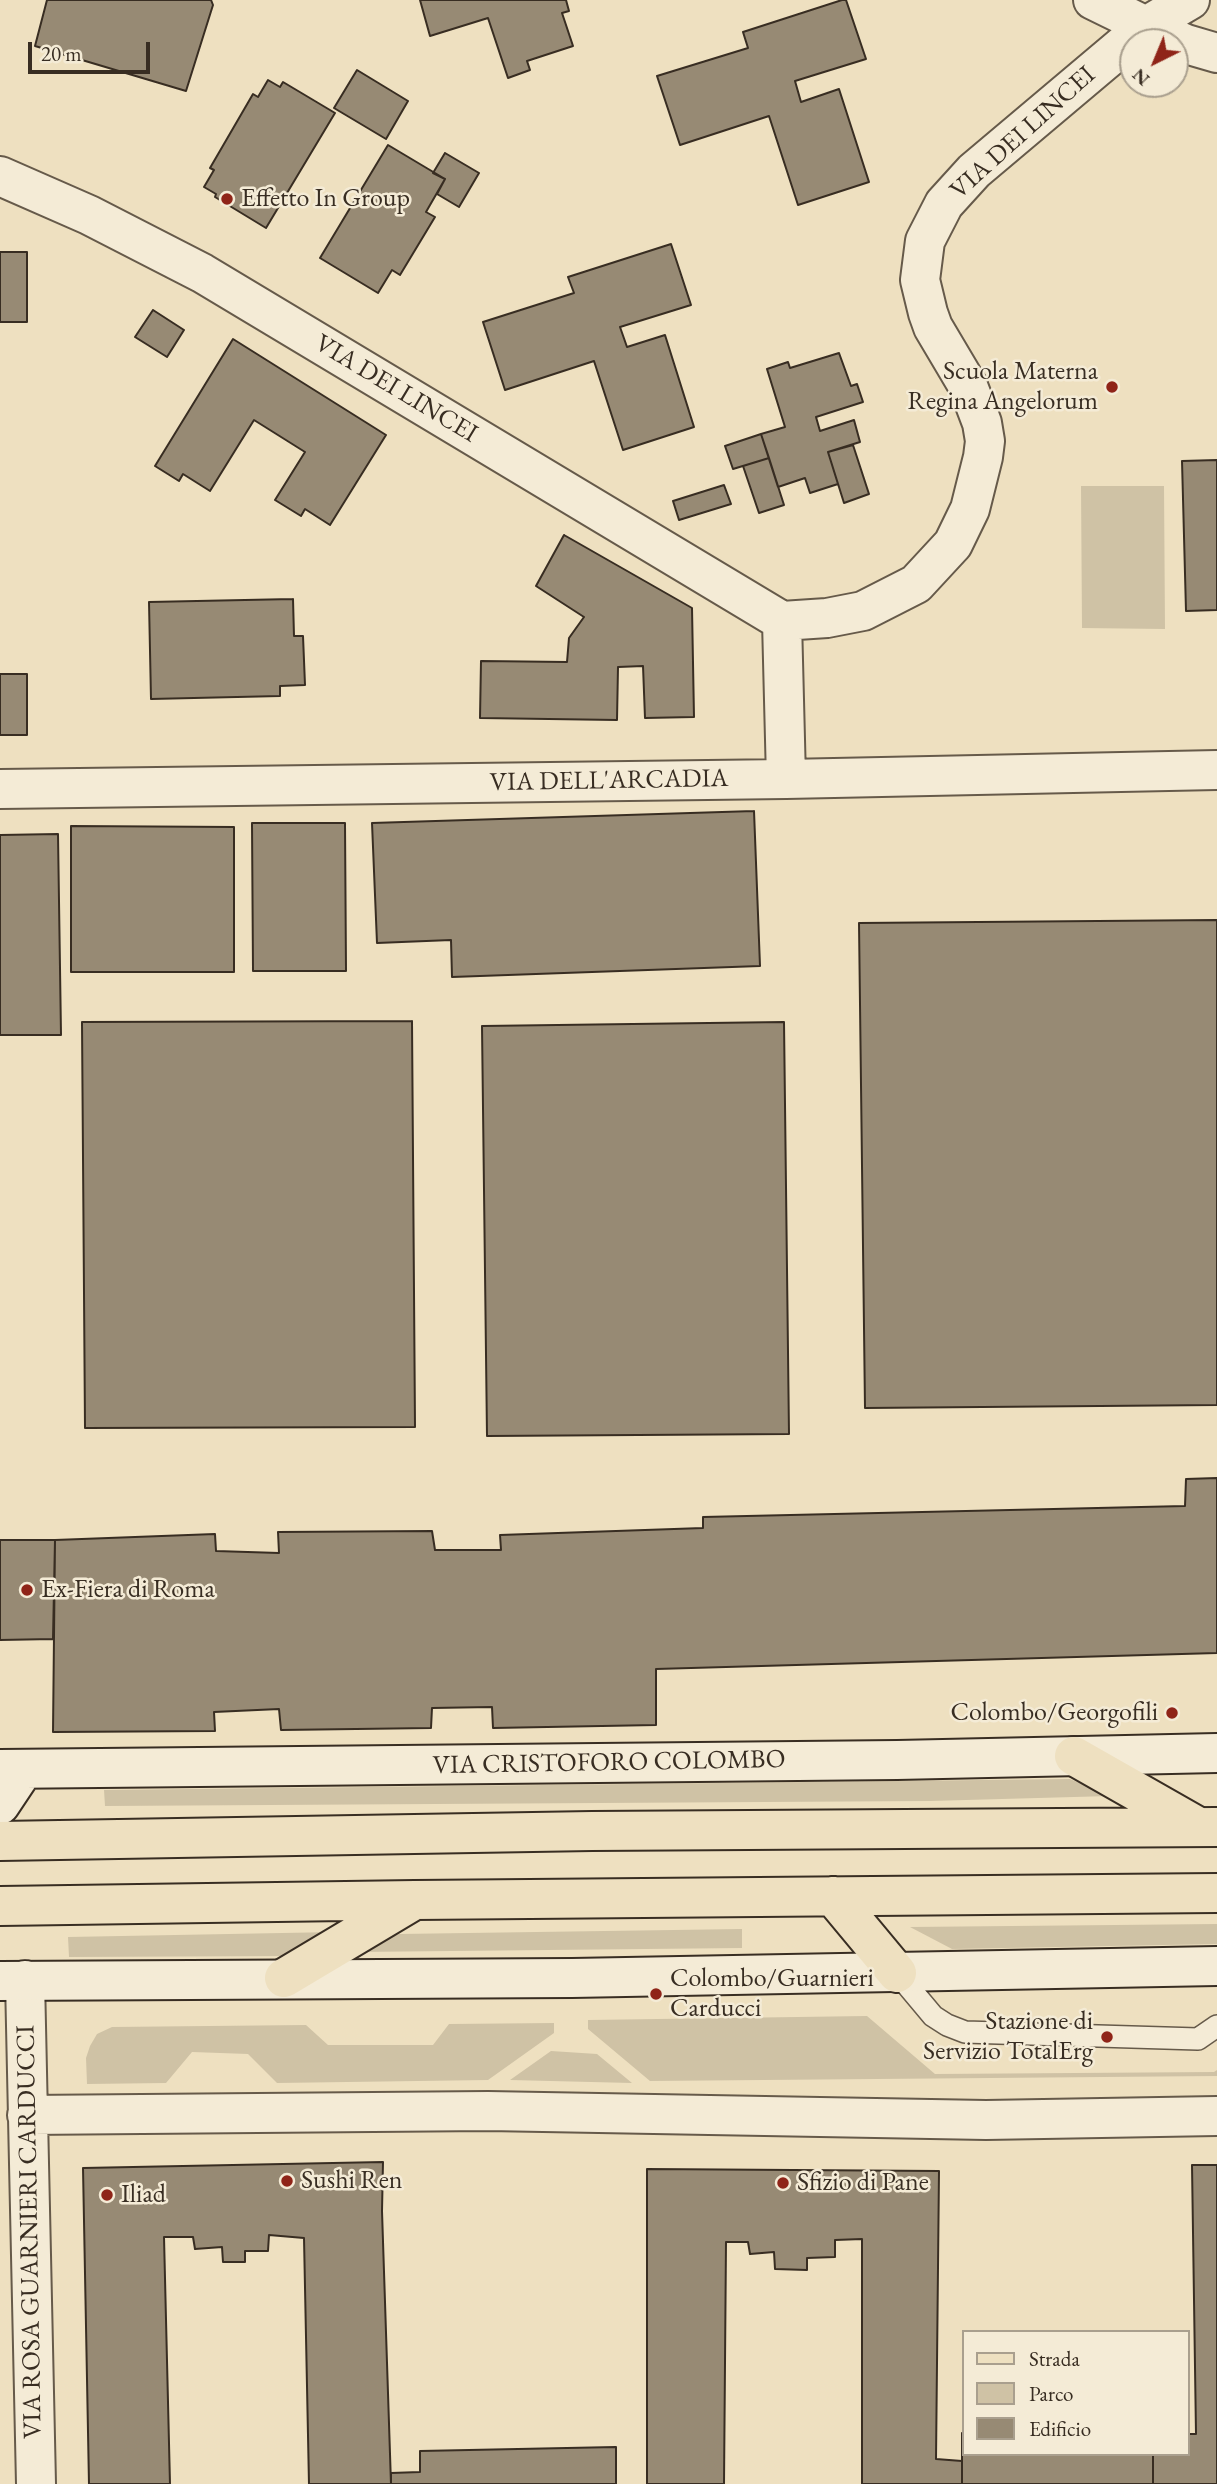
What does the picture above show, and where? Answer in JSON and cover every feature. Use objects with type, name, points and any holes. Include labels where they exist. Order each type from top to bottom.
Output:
[{"type":"main road","points":[[1074,1756],[1208,1827]]},
{"type":"main road","points":[[0,1841],[592,1831],[1208,1827]]},
{"type":"main road","points":[[0,1906],[1217,1893]]},
{"type":"main road","points":[[833,1896],[897,1973]]},
{"type":"main road","points":[[284,1978],[415,1900]]},
{"type":"street","points":[[1093,0],[1186,44],[1217,53]]},
{"type":"street","name":"VIA DEI LINCEI","points":[[0,176],[89,215],[202,273],[782,621],[827,618],[863,611],[916,584],[953,544],[970,509],[978,481],[985,441],[982,423],[968,386],[933,327],[920,280],[925,241],[944,204],[1006,141],[1146,26],[1190,0]]},
{"type":"street","points":[[782,621],[786,779]]},
{"type":"street","name":"VIA DELL'ARCADIA","points":[[0,789],[786,779],[1217,770]]},
{"type":"street","name":"VIA CRISTOFORO COLOMBO","points":[[12,1769],[1217,1753]]},
{"type":"street","points":[[0,1805],[12,1769]]},
{"type":"street","points":[[12,1981],[572,1978],[1217,1966]]},
{"type":"street","name":"VIA ROSA GUARNIERI CARDUCCI","points":[[12,1981],[27,2115],[36,2484]]},
{"type":"street","points":[[27,2115],[488,2111],[986,2120],[1217,2116]]},
{"type":"lane","points":[[897,1973],[933,2016],[965,2032],[1198,2039],[1217,2026]]},
{"type":"green space","points":[[1081,486],[1164,486],[1165,629],[1082,628]]},
{"type":"green space","points":[[1070,1779],[1110,1796],[930,1801],[105,1806],[104,1790]]},
{"type":"green space","points":[[1217,1924],[1217,1944],[952,1949],[910,1927]]},
{"type":"green space","points":[[742,1929],[742,1948],[355,1952],[399,1934]]},
{"type":"green space","points":[[336,1932],[294,1956],[69,1957],[68,1937]]},
{"type":"green space","points":[[867,2016],[935,2074],[1217,2070],[1217,2076],[650,2081],[588,2029],[588,2020]]},
{"type":"green space","points":[[554,2023],[554,2033],[488,2080],[277,2083],[248,2054],[192,2052],[166,2083],[87,2084],[86,2058],[90,2046],[97,2034],[112,2027],[306,2025],[328,2045],[433,2045],[449,2024]]},
{"type":"green space","points":[[551,2051],[597,2054],[632,2083],[510,2080]]},
{"type":"building","points":[[47,0],[211,0],[213,5],[186,91],[35,46]]},
{"type":"building","points":[[420,0],[566,0],[569,11],[562,13],[573,46],[527,61],[530,70],[508,78],[488,18],[430,36]]},
{"type":"building","points":[[846,0],[866,59],[795,81],[801,102],[839,89],[869,182],[798,205],[769,116],[680,145],[657,76],[748,48],[743,32]]},
{"type":"building","points":[[357,70],[408,101],[386,139],[334,108]]},
{"type":"building","points":[[268,80],[280,87],[283,82],[335,113],[266,228],[215,197],[216,194],[204,187],[214,170],[210,168],[253,94],[258,97]]},
{"type":"building","points":[[388,145],[445,179],[426,212],[435,217],[400,275],[392,270],[378,293],[320,258]]},
{"type":"building","points":[[445,153],[479,173],[459,207],[437,194],[445,179],[433,173]]},
{"type":"building","points":[[671,244],[691,305],[620,327],[627,347],[665,335],[694,427],[623,450],[594,361],[505,390],[483,322],[574,293],[568,277]]},
{"type":"building","points":[[0,252],[27,252],[27,322],[0,322]]},
{"type":"building","points":[[153,310],[184,330],[167,357],[135,337]]},
{"type":"building","points":[[233,339],[386,435],[330,525],[305,509],[301,516],[275,500],[305,452],[254,420],[210,491],[183,474],[179,481],[155,466]]},
{"type":"building","points":[[839,353],[851,386],[857,384],[863,402],[816,417],[820,431],[854,420],[860,442],[828,452],[838,484],[810,493],[805,478],[778,487],[761,434],[785,427],[767,369],[788,362],[790,368]]},
{"type":"building","points":[[761,434],[769,458],[733,469],[725,446]]},
{"type":"building","points":[[853,445],[869,494],[844,503],[828,452]]},
{"type":"building","points":[[769,458],[784,505],[759,513],[743,466]]},
{"type":"building","points":[[1217,460],[1217,610],[1186,611],[1182,461]]},
{"type":"building","points":[[724,485],[731,504],[679,520],[673,501]]},
{"type":"building","points":[[564,535],[692,608],[694,717],[645,718],[643,666],[618,667],[617,720],[480,718],[481,661],[567,662],[569,638],[584,617],[536,586]]},
{"type":"building","points":[[293,599],[294,636],[303,636],[305,685],[280,686],[280,696],[151,699],[149,602]]},
{"type":"building","points":[[0,674],[27,674],[27,735],[0,735]]},
{"type":"building","points":[[754,811],[760,966],[452,977],[451,940],[377,943],[372,823]]},
{"type":"building","points":[[252,823],[345,823],[346,971],[253,971]]},
{"type":"building","points":[[71,826],[234,827],[234,972],[71,972]]},
{"type":"building","points":[[58,834],[61,1035],[0,1035],[0,835]]},
{"type":"building","points":[[1217,920],[1217,1405],[865,1408],[859,923]]},
{"type":"building","points":[[412,1021],[415,1427],[85,1428],[82,1022]]},
{"type":"building","points":[[784,1022],[789,1434],[487,1436],[482,1026]]},
{"type":"building","points":[[1217,1478],[1217,1653],[656,1669],[656,1725],[493,1728],[492,1707],[432,1708],[431,1728],[281,1730],[279,1709],[214,1712],[215,1731],[53,1732],[55,1540],[215,1534],[216,1551],[279,1553],[278,1532],[432,1531],[435,1550],[501,1550],[500,1535],[703,1528],[703,1517],[1185,1506],[1186,1479]]},
{"type":"building","name":"Ex-Fiera di Roma","points":[[0,1540],[55,1540],[53,1639],[0,1640]]},
{"type":"building","points":[[383,2162],[382,2211],[391,2484],[309,2484],[304,2238],[269,2235],[268,2251],[245,2251],[245,2262],[223,2262],[222,2247],[195,2249],[193,2237],[164,2237],[170,2484],[89,2484],[83,2168]]},
{"type":"building","points":[[1192,2165],[1217,2165],[1217,2484],[1153,2484],[1153,2456],[1189,2456],[1189,2434],[1196,2434]]},
{"type":"building","points":[[647,2169],[939,2171],[936,2459],[962,2461],[962,2484],[862,2484],[862,2239],[835,2240],[835,2257],[807,2258],[807,2270],[775,2269],[774,2252],[750,2254],[748,2242],[726,2242],[724,2484],[647,2484]]},
{"type":"building","points":[[616,2447],[616,2484],[391,2484],[391,2473],[420,2472],[420,2451]]},
{"type":"building","points":[[962,2456],[1153,2456],[1153,2484],[962,2484]]},
{"type":"place","name":"Effetto In Group","points":[[227,199]]},
{"type":"place","name":"Scuola Materna Regina Angelorum","points":[[1112,387]]},
{"type":"place","name":"Ex-Fiera di Roma","points":[[27,1590]]},
{"type":"place","name":"Colombo/Georgofili","points":[[1172,1713]]},
{"type":"place","name":"Colombo/Guarnieri Carducci","points":[[656,1994]]},
{"type":"place","name":"Stazione di Servizio TotalErg","points":[[1107,2037]]},
{"type":"place","name":"Sushi Ren","points":[[287,2181]]},
{"type":"place","name":"Sfizio di Pane","points":[[783,2183]]},
{"type":"place","name":"Iliad","points":[[107,2195]]}]
